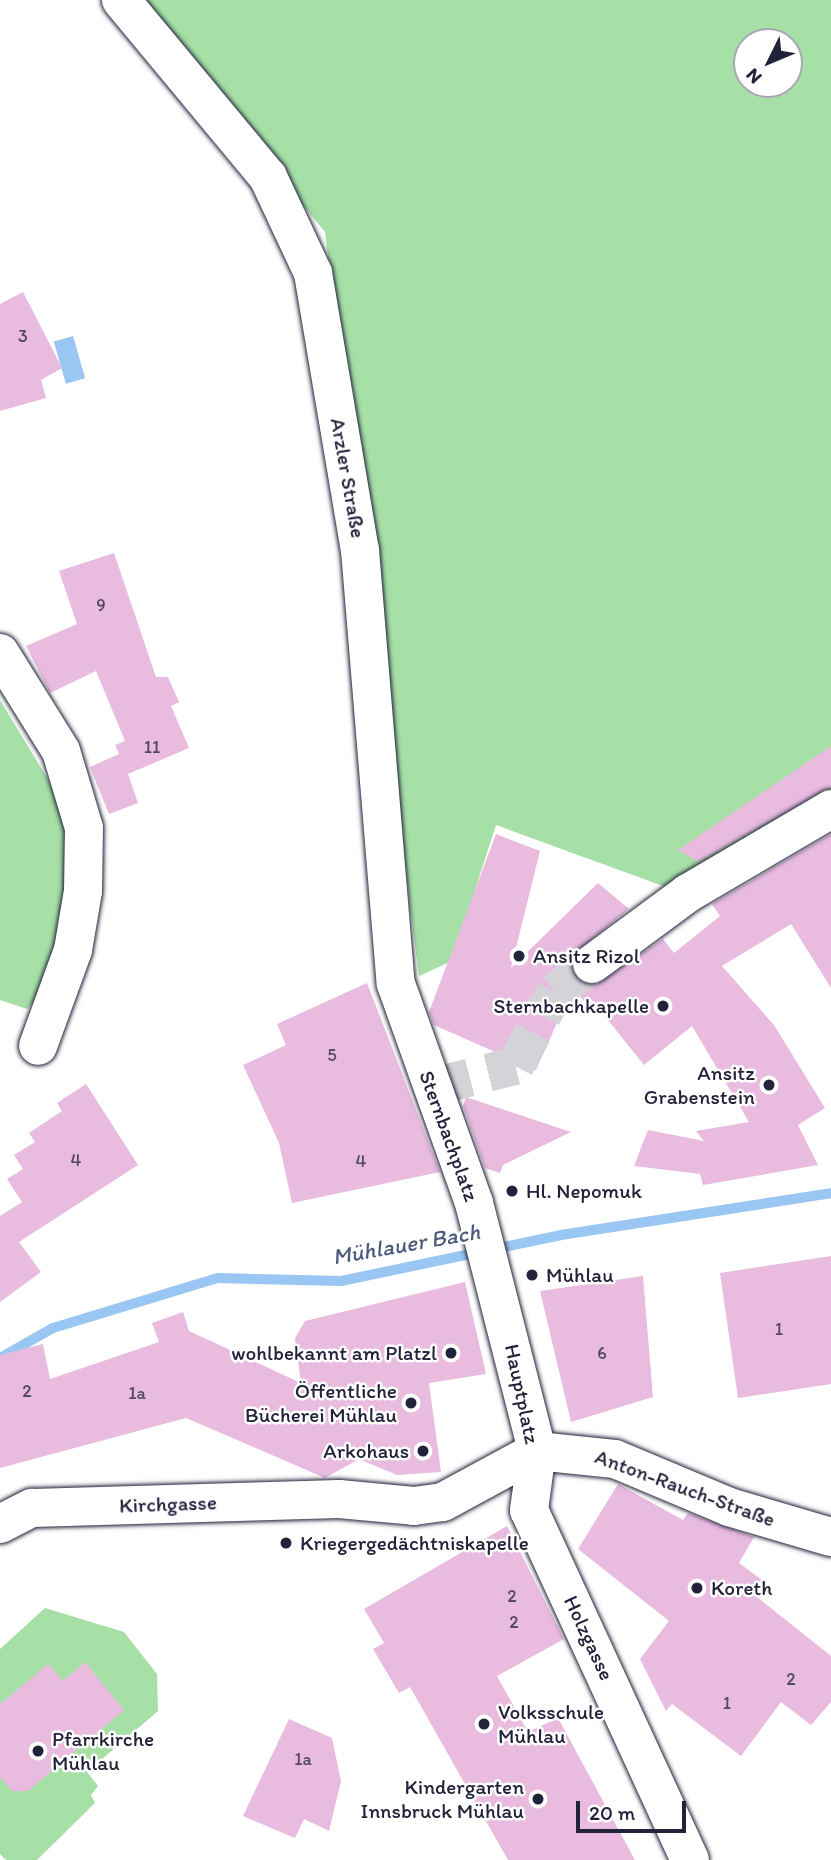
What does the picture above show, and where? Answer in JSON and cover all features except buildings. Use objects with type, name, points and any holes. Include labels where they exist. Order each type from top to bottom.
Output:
[{"type":"main road","name":"Arzler Straße","points":[[121,0],[268,177],[313,273],[360,550],[396,984],[404,1018]]},
{"type":"main road","points":[[0,653],[58,744],[84,828],[83,891],[73,950],[38,1046]]},
{"type":"main road","points":[[592,964],[688,893],[831,809]]},
{"type":"main road","name":"Sternbachplatz","points":[[404,1018],[474,1203],[500,1296]]},
{"type":"main road","name":"Hauptplatz","points":[[339,1499],[414,1506],[443,1502],[537,1451],[500,1296]]},
{"type":"main road","name":"Anton-Rauch-Straße","points":[[537,1451],[615,1459],[729,1507],[831,1537]]},
{"type":"main road","name":"Holzgasse","points":[[537,1451],[528,1510],[690,1860]]},
{"type":"main road","name":"Kirchgasse","points":[[0,1524],[32,1508],[339,1499]]},
{"type":"green space","points":[[134,0],[831,0],[831,793],[674,890],[496,825],[452,961],[419,976],[325,232]]},
{"type":"green space","points":[[0,700],[67,811],[71,890],[46,988],[27,1009],[0,1000]]},
{"type":"green space","points":[[45,1608],[124,1632],[157,1674],[158,1711],[87,1772],[98,1786],[91,1795],[95,1803],[37,1860],[6,1860],[0,1854],[0,1649]]},
{"type":"water","points":[[73,336],[85,378],[66,384],[54,342]]},
{"type":"waterway","name":"Mühlauer Bach","points":[[0,1358],[53,1328],[218,1278],[341,1281],[561,1235],[831,1193]]},
{"type":"tunnel","points":[[433,1087],[515,1066],[555,992],[592,964]]},
{"type":"place","name":"Ansitz Rizol","points":[[519,956]]},
{"type":"place","name":"Sternbachkapelle","points":[[663,1006]]},
{"type":"place","name":"Ansitz Grabenstein","points":[[769,1085]]},
{"type":"place","name":"Hl. Nepomuk","points":[[512,1191]]},
{"type":"place","name":"Mühlau","points":[[532,1275]]},
{"type":"place","name":"wohlbekannt am Platzl","points":[[451,1353]]},
{"type":"place","name":"Öffentliche Bücherei Mühlau","points":[[411,1403]]},
{"type":"place","name":"Arkohaus","points":[[423,1451]]},
{"type":"place","name":"Kriegergedächtniskapelle","points":[[286,1543]]},
{"type":"place","name":"Koreth","points":[[697,1588]]},
{"type":"place","name":"Volksschule Mühlau","points":[[484,1724]]},
{"type":"place","name":"Pfarrkirche Mühlau","points":[[38,1751]]},
{"type":"place","name":"Kindergarten Innsbruck Mühlau","points":[[538,1799]]}]
